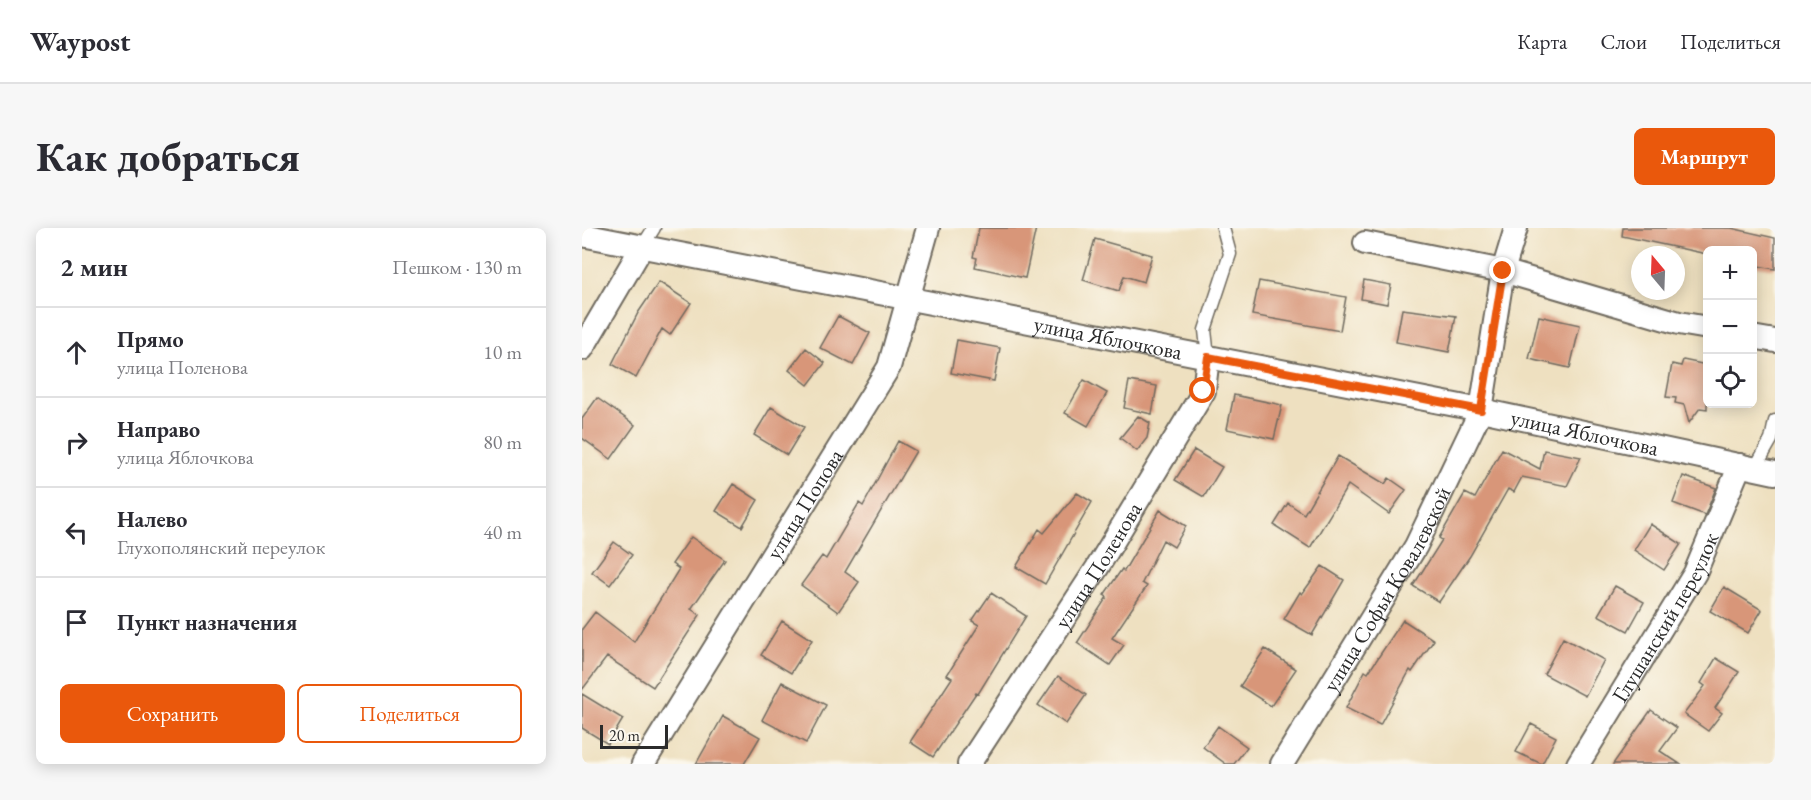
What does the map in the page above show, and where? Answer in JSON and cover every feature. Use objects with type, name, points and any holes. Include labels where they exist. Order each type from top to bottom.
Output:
[{"type":"street","name":"улица Попова","points":[[643,764],[889,367],[928,228]]},
{"type":"street","name":"улица Софьи Ковалевской","points":[[1282,764],[1416,546],[1481,410],[1503,271],[1516,228]]},
{"type":"street","name":"улица Яблочкова","points":[[582,235],[1481,410],[1757,469]]},
{"type":"street","points":[[1365,243],[1503,271],[1679,323],[1703,327]]},
{"type":"street","points":[[582,349],[642,247]]},
{"type":"street","points":[[1757,338],[1775,341]]},
{"type":"street","name":"улица Поленова","points":[[969,764],[1097,568],[1203,391],[1208,357]]},
{"type":"street","name":"Глушанский переулок","points":[[1578,764],[1757,469]]},
{"type":"lane","points":[[642,247],[654,228]]},
{"type":"lane","points":[[1208,357],[1205,330],[1230,254],[1223,228]]},
{"type":"lane","points":[[1757,469],[1771,440],[1775,421]]},
{"type":"building","points":[[979,228],[1036,228],[1025,278],[975,267],[977,258],[973,257]]},
{"type":"building","points":[[1623,228],[1731,228],[1775,238],[1775,269],[1757,266],[1757,246],[1703,246],[1703,253],[1685,249],[1685,246],[1669,246],[1622,236]]},
{"type":"building","points":[[1095,239],[1152,255],[1144,282],[1124,276],[1119,291],[1083,280]]},
{"type":"building","points":[[1364,280],[1391,285],[1387,304],[1361,299]]},
{"type":"building","points":[[1259,281],[1346,297],[1340,331],[1252,315]]},
{"type":"building","points":[[659,282],[691,303],[670,335],[662,329],[636,378],[612,364],[638,313]]},
{"type":"building","points":[[1402,309],[1456,316],[1449,352],[1396,342]]},
{"type":"building","points":[[838,316],[870,333],[853,365],[820,348]]},
{"type":"building","points":[[1539,316],[1580,325],[1570,368],[1529,359]]},
{"type":"building","points":[[957,340],[1000,348],[994,381],[951,373]]},
{"type":"building","points":[[806,348],[825,363],[808,385],[789,370]]},
{"type":"building","points":[[1683,360],[1703,364],[1703,408],[1707,409],[1700,408],[1689,423],[1684,405],[1675,403],[1676,398],[1666,397],[1672,364],[1681,366]]},
{"type":"building","points":[[1084,380],[1107,393],[1088,426],[1065,413]]},
{"type":"building","points":[[1129,381],[1157,386],[1152,414],[1124,408]]},
{"type":"building","points":[[1234,395],[1282,405],[1274,439],[1227,429]]},
{"type":"building","points":[[597,398],[635,425],[611,459],[582,438],[582,419]]},
{"type":"building","points":[[771,407],[804,427],[787,455],[754,435]]},
{"type":"building","points":[[1138,416],[1150,423],[1147,438],[1137,451],[1120,438]]},
{"type":"building","points":[[898,441],[916,451],[845,572],[859,582],[838,612],[801,585],[822,556],[826,559],[859,503],[863,506]]},
{"type":"building","points":[[1502,449],[1540,469],[1544,450],[1581,457],[1567,486],[1522,477],[1514,492],[1508,489],[1470,556],[1439,602],[1413,586],[1442,540],[1439,538],[1465,493],[1475,498]]},
{"type":"building","points":[[1194,450],[1222,467],[1204,497],[1175,480]]},
{"type":"building","points":[[1338,456],[1385,484],[1389,478],[1406,490],[1389,514],[1348,485],[1310,548],[1274,525],[1288,503],[1304,514]]},
{"type":"building","points":[[1683,476],[1716,488],[1705,515],[1673,503]]},
{"type":"building","points":[[733,484],[758,500],[742,527],[716,511]]},
{"type":"building","points":[[1077,493],[1092,502],[1045,584],[1016,567],[1039,529],[1044,533]]},
{"type":"building","points":[[1160,510],[1186,526],[1174,547],[1163,540],[1142,583],[1147,586],[1112,638],[1124,645],[1110,665],[1077,643],[1107,597],[1104,595],[1122,569],[1124,571]]},
{"type":"building","points":[[1650,524],[1681,544],[1664,570],[1634,550]]},
{"type":"building","points":[[691,537],[725,560],[691,609],[700,615],[653,687],[607,657],[582,690],[582,629],[595,612],[634,642],[679,569],[672,564]]},
{"type":"building","points":[[614,542],[632,555],[610,585],[592,572]]},
{"type":"building","points":[[1322,566],[1344,580],[1312,635],[1284,619],[1300,592],[1302,594]]},
{"type":"building","points":[[1615,586],[1644,602],[1628,631],[1598,615]]},
{"type":"building","points":[[1724,587],[1762,610],[1748,633],[1710,611]]},
{"type":"building","points":[[991,593],[1026,616],[978,694],[976,693],[933,757],[910,742],[952,678],[947,675],[979,625],[972,621]]},
{"type":"building","points":[[1403,620],[1434,640],[1412,672],[1410,670],[1380,725],[1346,708],[1365,671],[1368,673]]},
{"type":"building","points":[[782,621],[812,640],[791,673],[761,655]]},
{"type":"building","points":[[1563,638],[1604,660],[1585,696],[1544,674]]},
{"type":"building","points":[[1265,649],[1296,669],[1271,706],[1240,686]]},
{"type":"building","points":[[1716,658],[1739,672],[1715,708],[1722,713],[1708,731],[1684,714],[1705,686],[1701,683]]},
{"type":"building","points":[[1058,676],[1086,695],[1066,724],[1038,705]]},
{"type":"building","points":[[782,682],[826,705],[806,743],[762,720]]},
{"type":"building","points":[[582,694],[623,719],[608,744],[582,728]]},
{"type":"building","points":[[1651,710],[1677,728],[1660,751],[1680,764],[1613,764]]},
{"type":"building","points":[[723,716],[760,737],[744,764],[696,764]]},
{"type":"building","points":[[1531,724],[1556,737],[1542,764],[1516,752]]},
{"type":"building","points":[[1218,726],[1247,747],[1234,764],[1226,764],[1203,747]]},
{"type":"route","points":[[1203,391],[1208,357],[1481,410],[1503,271]]}]
